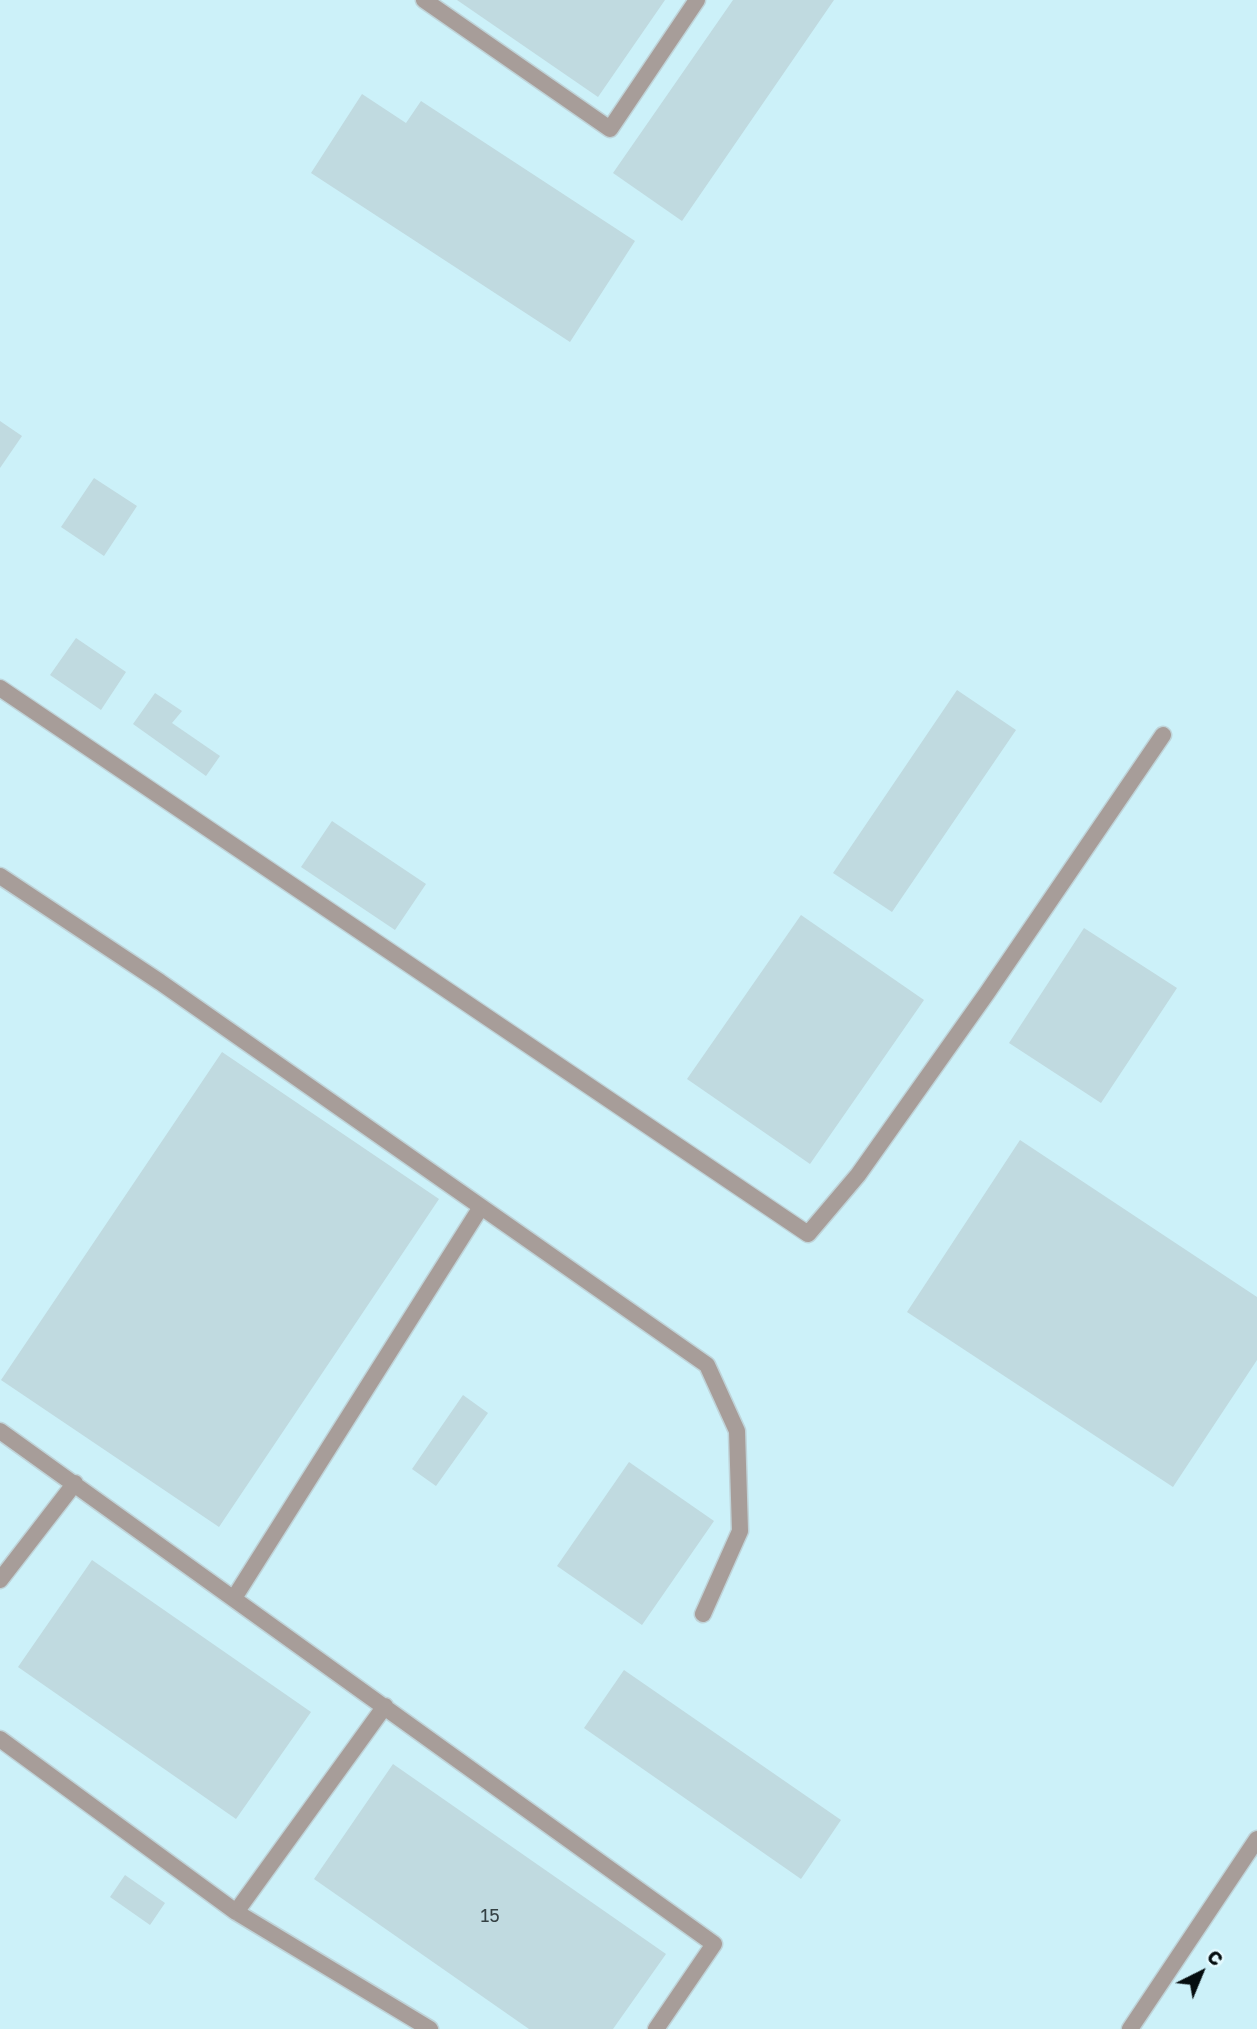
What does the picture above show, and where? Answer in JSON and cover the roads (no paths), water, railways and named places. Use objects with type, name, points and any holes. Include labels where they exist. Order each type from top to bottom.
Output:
[{"type":"lane","points":[[424,0],[610,129],[697,0]]},
{"type":"lane","points":[[0,688],[808,1234],[858,1175],[987,993],[1163,735]]},
{"type":"lane","points":[[0,876],[160,982],[707,1365],[737,1431],[740,1531],[703,1615]]},
{"type":"lane","points":[[234,1598],[481,1207]]},
{"type":"lane","points":[[0,1431],[714,1944],[656,2029]]},
{"type":"lane","points":[[0,1580],[75,1483]]},
{"type":"lane","points":[[236,1912],[385,1706]]},
{"type":"lane","points":[[0,1739],[236,1912],[430,2029]]},
{"type":"lane","points":[[1130,2029],[1257,1839]]}]
